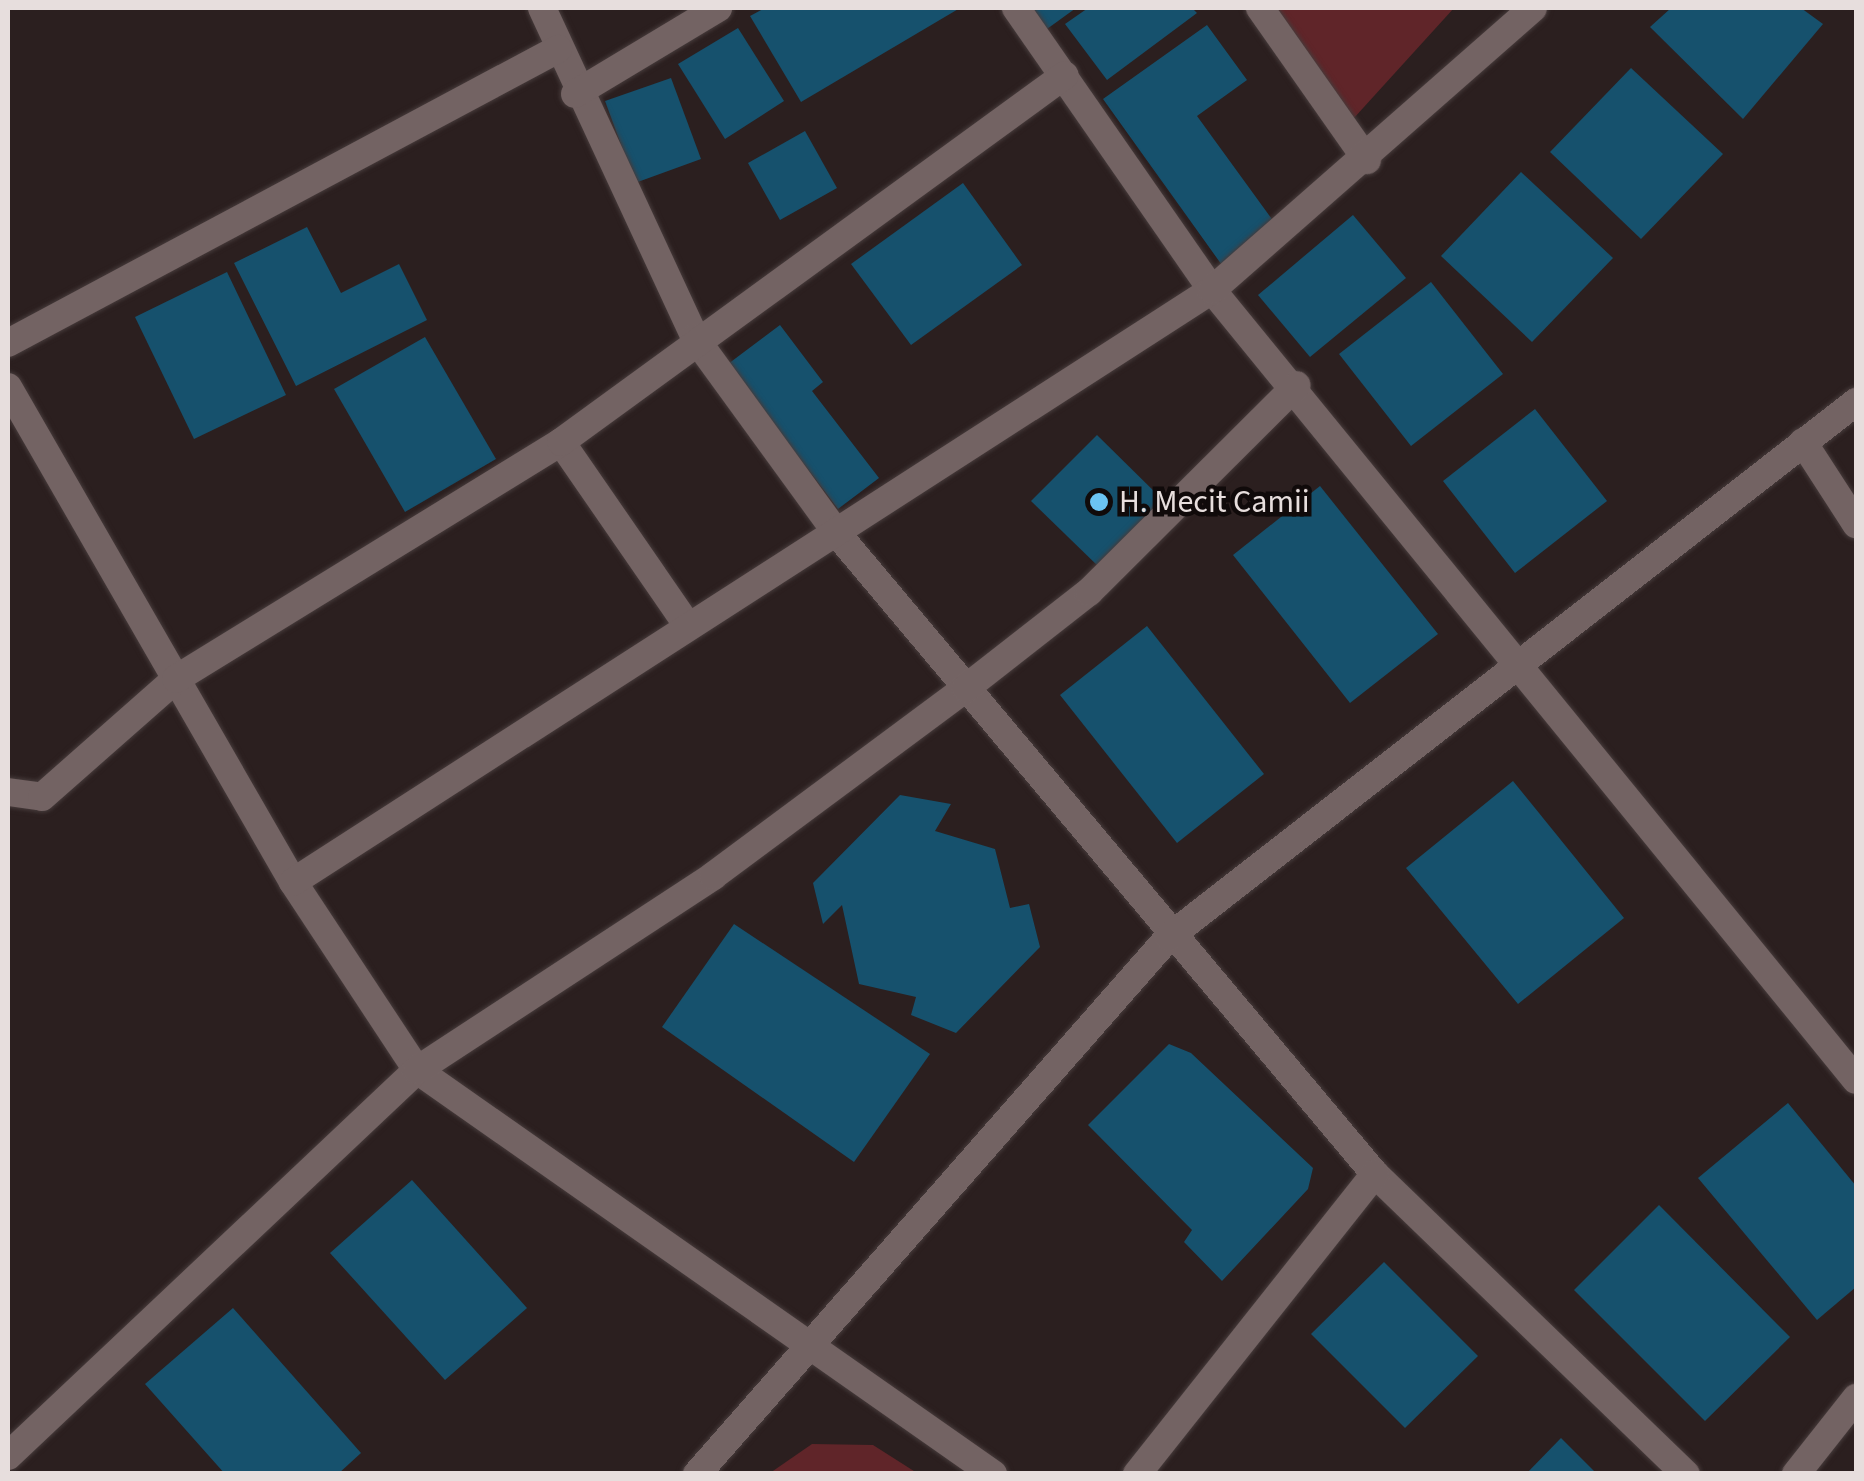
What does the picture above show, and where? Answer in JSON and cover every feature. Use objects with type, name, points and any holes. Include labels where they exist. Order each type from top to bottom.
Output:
[{"type":"street","points":[[542,8],[575,94],[695,338],[836,531],[1168,937],[1374,1174],[1686,1474]]},
{"type":"street","points":[[575,94],[718,8]]},
{"type":"street","points":[[1016,8],[1212,290],[1297,385],[1856,1080]]},
{"type":"street","points":[[1260,8],[1368,160]]},
{"type":"street","points":[[294,882],[1212,290],[1368,160],[1533,8]]},
{"type":"street","points":[[8,343],[558,49]]},
{"type":"street","points":[[8,792],[42,797],[176,679],[561,442],[695,338],[1065,75]]},
{"type":"street","points":[[8,1456],[417,1070],[713,876],[966,688],[1088,592],[1297,385]]},
{"type":"street","points":[[8,387],[294,882],[417,1070],[806,1348],[993,1474]]},
{"type":"street","points":[[697,1474],[1168,937],[1856,402]]},
{"type":"street","points":[[561,442],[688,626]]},
{"type":"street","points":[[1802,442],[1856,524]]},
{"type":"street","points":[[1137,1474],[1374,1174]]},
{"type":"street","points":[[1796,1474],[1856,1398]]},
{"type":"shaded area","points":[[1277,8],[1454,8],[1354,118]]},
{"type":"shaded area","points":[[812,1444],[873,1445],[917,1473],[770,1473]]},
{"type":"building","points":[[765,8],[960,8],[801,102],[750,16]]},
{"type":"building","points":[[1031,8],[1076,8],[1047,29]]},
{"type":"building","points":[[1088,8],[1192,8],[1197,13],[1107,80],[1065,24]]},
{"type":"building","points":[[1671,8],[1801,8],[1823,24],[1743,119],[1650,27]]},
{"type":"building","points":[[1207,25],[1247,80],[1197,116],[1279,229],[1224,268],[1103,99]]},
{"type":"building","points":[[738,28],[784,101],[725,139],[678,64]]},
{"type":"building","points":[[1631,68],[1723,154],[1641,239],[1550,152]]},
{"type":"building","points":[[671,78],[701,159],[635,183],[605,101]]},
{"type":"building","points":[[805,131],[837,188],[780,220],[748,163]]},
{"type":"building","points":[[1521,172],[1613,258],[1532,342],[1441,256]]},
{"type":"building","points":[[963,183],[1022,265],[911,345],[851,264]]},
{"type":"building","points":[[1353,215],[1406,278],[1310,357],[1258,295]]},
{"type":"building","points":[[307,227],[341,293],[399,264],[427,320],[296,386],[234,263]]},
{"type":"building","points":[[227,272],[286,395],[194,439],[135,317]]},
{"type":"building","points":[[1431,282],[1503,374],[1411,446],[1339,354]]},
{"type":"building","points":[[780,325],[823,382],[812,391],[879,478],[838,509],[728,364]]},
{"type":"building","points":[[425,337],[496,459],[405,512],[334,389]]},
{"type":"building","points":[[1535,409],[1607,501],[1515,573],[1443,481]]},
{"type":"building","name":"H. Mecit Camii","points":[[1097,435],[1166,503],[1101,569],[1031,501]]},
{"type":"building","points":[[1320,486],[1438,634],[1350,703],[1233,555]]},
{"type":"building","points":[[1147,626],[1264,774],[1177,843],[1060,695]]},
{"type":"building","points":[[1513,781],[1624,918],[1518,1004],[1406,868]]},
{"type":"building","points":[[900,795],[951,804],[935,831],[995,849],[1010,908],[1029,904],[1040,947],[956,1033],[911,1015],[916,997],[859,984],[842,905],[823,924],[813,883]]},
{"type":"building","points":[[734,924],[930,1054],[854,1162],[662,1027]]},
{"type":"building","points":[[1169,1044],[1191,1053],[1313,1168],[1308,1189],[1222,1281],[1184,1242],[1192,1230],[1088,1125]]},
{"type":"building","points":[[1788,1103],[1856,1186],[1856,1287],[1817,1320],[1698,1178]]},
{"type":"building","points":[[412,1180],[527,1308],[445,1380],[330,1253]]},
{"type":"building","points":[[1659,1205],[1790,1337],[1705,1421],[1574,1290]]},
{"type":"building","points":[[1384,1262],[1478,1356],[1405,1428],[1311,1334]]},
{"type":"building","points":[[233,1308],[361,1453],[338,1474],[225,1474],[145,1384]]},
{"type":"building","points":[[1561,1438],[1597,1474],[1526,1474]]},
{"type":"place","name":"H. Mecit Camii","points":[[1099,502]]}]
